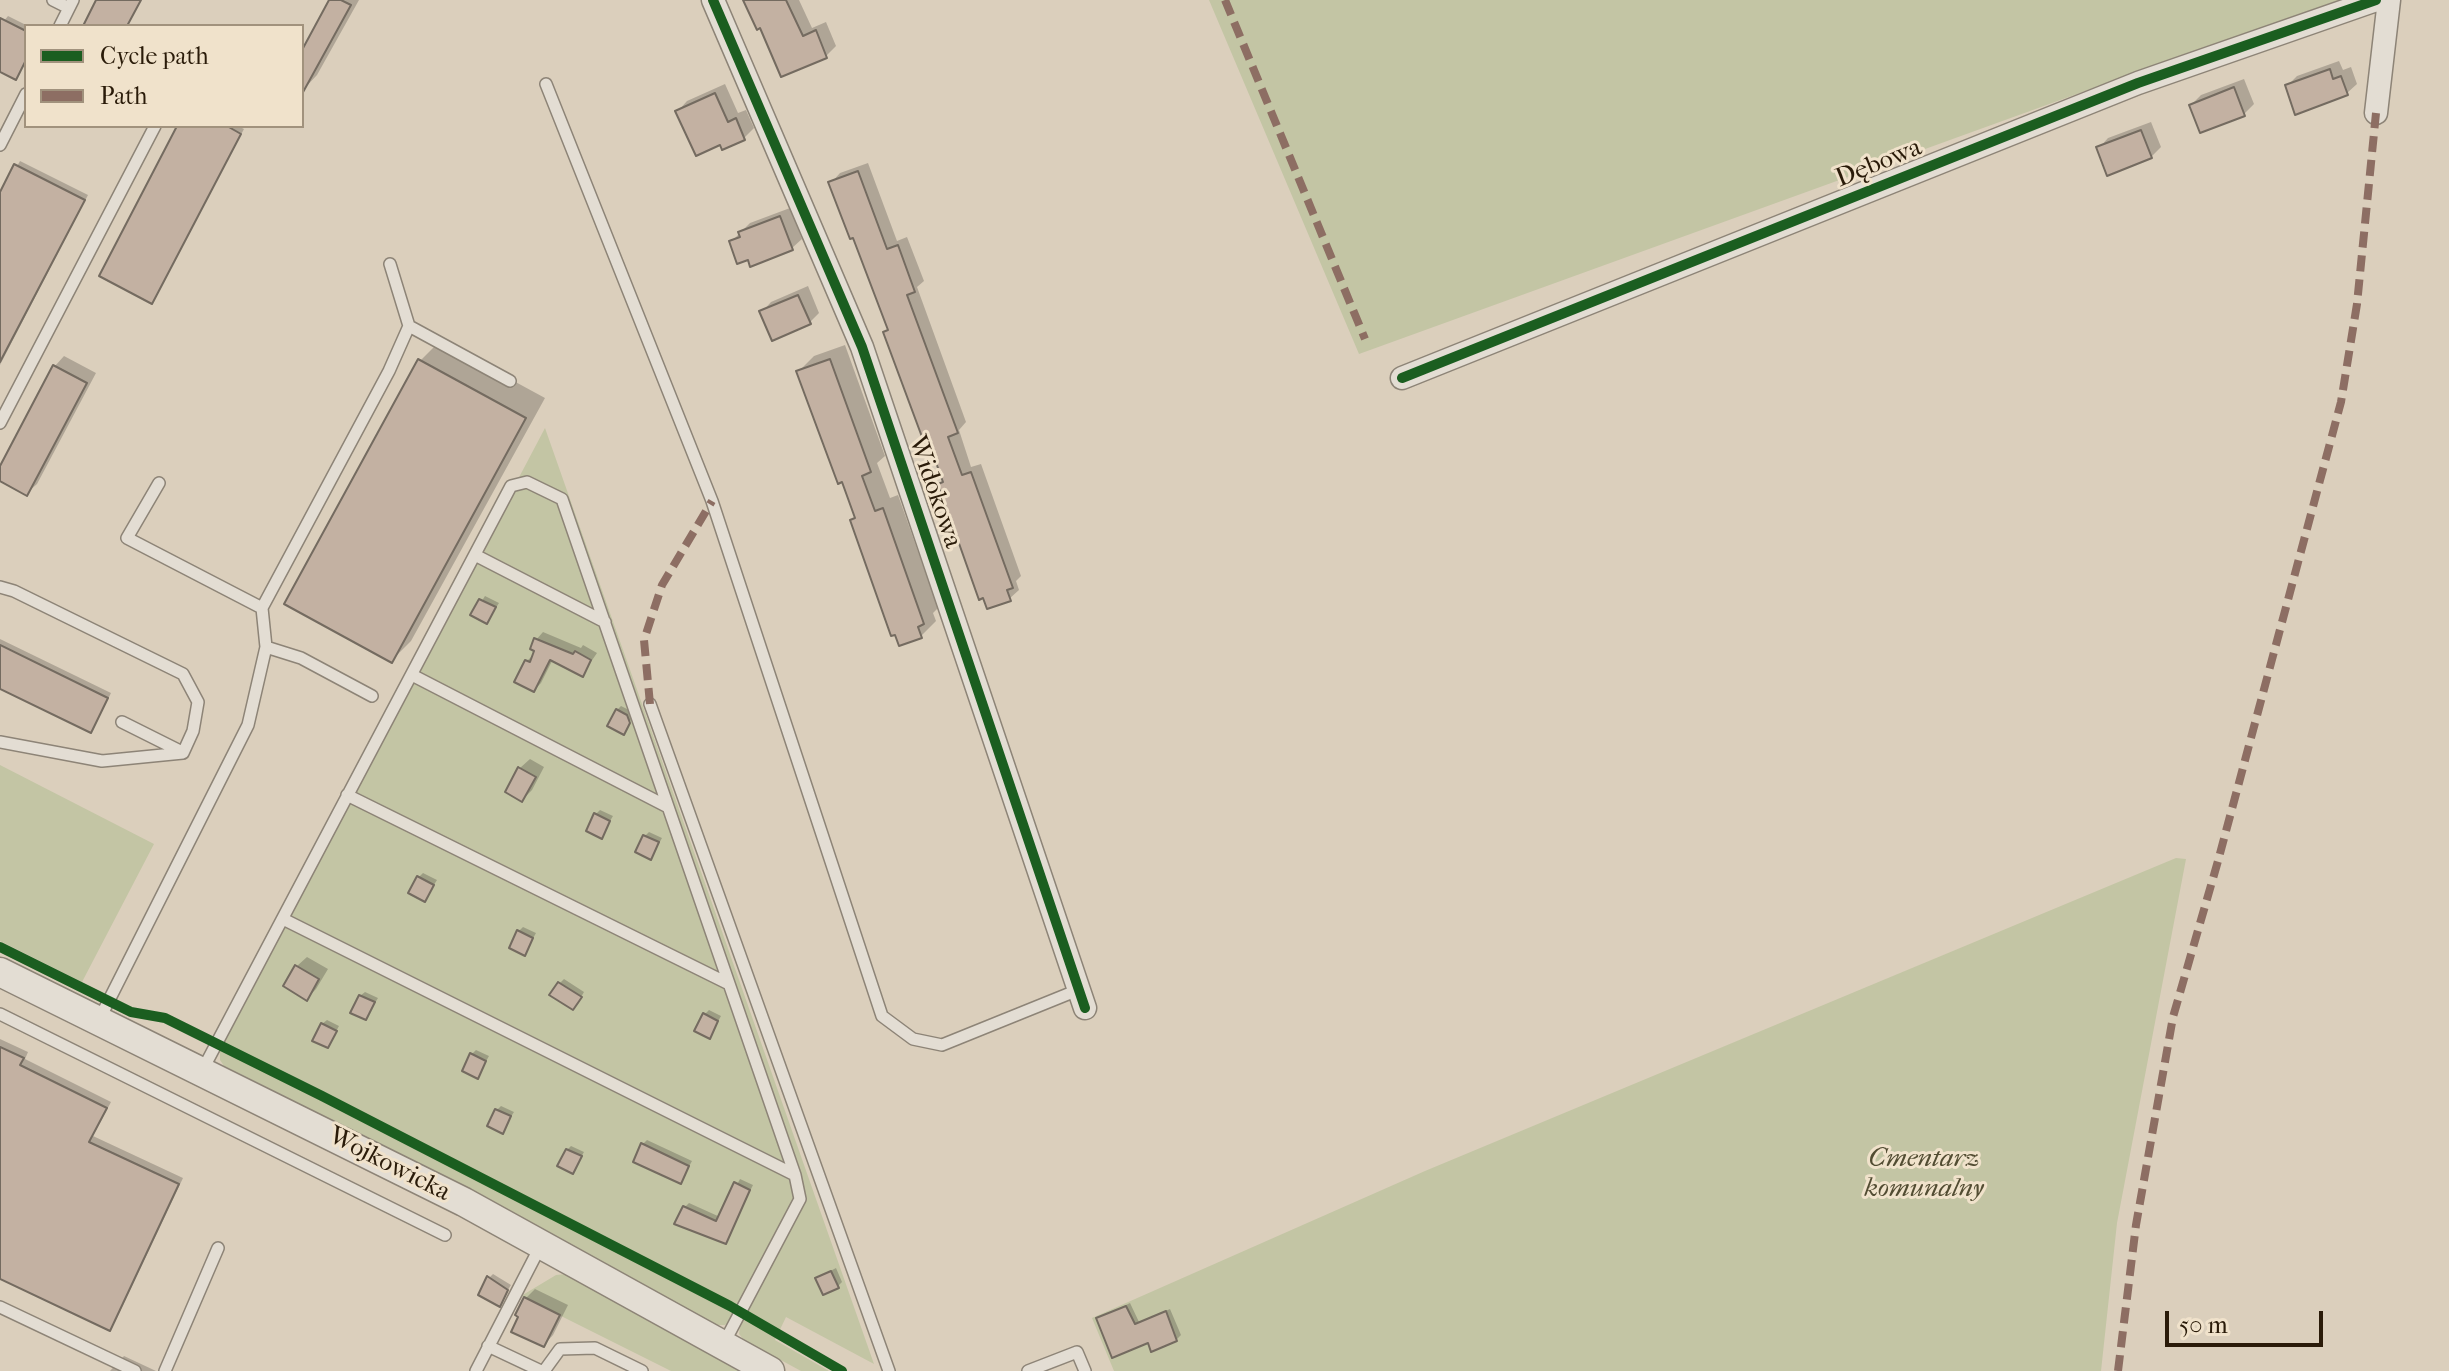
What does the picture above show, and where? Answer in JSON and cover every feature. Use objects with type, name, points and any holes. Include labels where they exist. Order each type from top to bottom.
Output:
[{"type":"street","name":"Widokowa","points":[[713,0],[862,347],[1082,999]]},
{"type":"street","name":"Dębowa","points":[[1402,378],[2138,83],[2376,0]]},
{"type":"street","points":[[2376,113],[2389,0]]},
{"type":"street","name":"Wojkowicka","points":[[0,972],[464,1202],[770,1371]]},
{"type":"lane","points":[[53,0],[71,4],[61,24]]},
{"type":"lane","points":[[546,84],[712,501],[882,1016],[913,1039],[942,1045],[1082,999]]},
{"type":"lane","points":[[0,145],[24,98]]},
{"type":"lane","points":[[0,423],[154,128]]},
{"type":"lane","points":[[99,1021],[248,725],[266,647],[262,608],[389,371],[409,326],[390,264]]},
{"type":"lane","points":[[409,326],[510,381]]},
{"type":"lane","points":[[201,1071],[511,486],[527,482],[551,493],[562,499],[795,1175],[800,1199],[723,1345]]},
{"type":"lane","points":[[159,483],[127,538],[262,608]]},
{"type":"lane","points":[[475,555],[605,622]]},
{"type":"lane","points":[[0,587],[183,674],[198,702],[193,731],[183,753]]},
{"type":"lane","points":[[266,647],[301,658],[372,696]]},
{"type":"lane","points":[[412,675],[668,807]]},
{"type":"lane","points":[[650,704],[889,1371]]},
{"type":"lane","points":[[122,722],[183,753]]},
{"type":"lane","points":[[0,742],[102,761],[183,753]]},
{"type":"lane","points":[[347,795],[729,984]]},
{"type":"lane","points":[[283,919],[795,1175]]},
{"type":"lane","points":[[0,1014],[445,1235]]},
{"type":"lane","points":[[476,1371],[541,1244]]},
{"type":"lane","points":[[165,1371],[218,1248]]},
{"type":"lane","points":[[0,1307],[135,1371]]},
{"type":"lane","points":[[488,1346],[543,1371],[560,1349],[595,1348],[642,1371]]},
{"type":"lane","points":[[1028,1371],[1077,1352],[1085,1371]]},
{"type":"green space","points":[[1209,0],[2366,0],[2215,44],[1359,354]]},
{"type":"green space","points":[[545,428],[874,1364],[786,1317],[775,1340],[829,1371],[801,1371],[744,1340],[739,1334],[740,1326],[730,1321],[717,1325],[477,1192],[224,1066],[220,1060],[217,1051]]},
{"type":"green space","points":[[0,765],[154,844],[82,982],[0,941]]},
{"type":"green space","name":"Cmentarz komunalny","points":[[2176,858],[2186,859],[2117,1223],[2101,1371],[1114,1371],[1092,1318],[1425,1171]]},
{"type":"green space","points":[[566,1274],[740,1371],[671,1371],[521,1296],[556,1275]]},
{"type":"building","points":[[96,0],[141,0],[128,24],[84,24]]},
{"type":"building","points":[[329,0],[341,0],[351,5],[304,90],[304,46]]},
{"type":"building","points":[[743,0],[786,0],[803,36],[816,30],[827,58],[781,77],[760,28],[757,30]]},
{"type":"building","points":[[0,18],[24,30],[24,64],[16,80],[0,72]]},
{"type":"building","points":[[2330,69],[2333,79],[2341,76],[2348,95],[2295,115],[2285,85]]},
{"type":"building","points":[[2234,87],[2245,116],[2200,133],[2189,105]]},
{"type":"building","points":[[715,93],[728,122],[736,118],[745,140],[722,150],[720,145],[696,156],[675,111]]},
{"type":"building","points":[[176,128],[230,128],[241,134],[152,304],[99,276]]},
{"type":"building","points":[[2141,130],[2152,158],[2107,176],[2096,147]]},
{"type":"building","points":[[14,164],[85,200],[0,362],[0,192]]},
{"type":"building","points":[[858,171],[887,249],[898,245],[915,292],[907,295],[958,433],[948,437],[962,475],[971,472],[1013,588],[1007,590],[1011,601],[987,609],[983,598],[979,600],[938,484],[943,482],[929,443],[925,445],[883,332],[888,330],[828,182]]},
{"type":"building","points":[[780,216],[793,250],[750,267],[748,260],[737,264],[729,241],[740,237],[738,232]]},
{"type":"building","points":[[798,295],[811,324],[772,341],[759,311]]},
{"type":"building","points":[[418,359],[526,418],[392,663],[284,604]]},
{"type":"building","points":[[830,359],[871,472],[862,476],[875,511],[883,508],[924,624],[918,627],[922,638],[899,646],[895,635],[891,636],[850,520],[855,518],[842,482],[838,484],[796,371]]},
{"type":"building","points":[[53,365],[87,383],[27,496],[0,481],[0,466]]},
{"type":"building","points":[[479,599],[496,607],[487,624],[470,615]]},
{"type":"building","points":[[534,638],[573,654],[575,651],[591,660],[583,677],[550,660],[534,692],[514,682],[525,660],[530,662]]},
{"type":"building","points":[[0,645],[108,698],[91,733],[0,689]]},
{"type":"building","points":[[616,709],[627,715],[630,723],[624,735],[607,726]]},
{"type":"building","points":[[518,767],[536,777],[522,802],[505,792]]},
{"type":"building","points":[[594,813],[610,821],[602,839],[586,831]]},
{"type":"building","points":[[643,835],[659,842],[651,860],[635,852]]},
{"type":"building","points":[[417,876],[434,885],[425,902],[408,893]]},
{"type":"building","points":[[517,930],[533,938],[525,956],[509,948]]},
{"type":"building","points":[[295,965],[319,979],[307,1001],[283,986]]},
{"type":"building","points":[[558,982],[582,997],[573,1010],[549,995]]},
{"type":"building","points":[[359,995],[375,1002],[366,1020],[350,1013]]},
{"type":"building","points":[[703,1013],[718,1021],[710,1039],[694,1031]]},
{"type":"building","points":[[321,1023],[337,1031],[328,1048],[312,1041]]},
{"type":"building","points":[[0,1047],[24,1058],[20,1065],[107,1108],[89,1142],[179,1184],[110,1331],[0,1279]]},
{"type":"building","points":[[470,1053],[486,1061],[478,1079],[462,1071]]},
{"type":"building","points":[[495,1109],[511,1116],[503,1134],[487,1126]]},
{"type":"building","points":[[641,1143],[689,1166],[681,1184],[633,1162]]},
{"type":"building","points":[[566,1149],[582,1156],[573,1174],[557,1166]]},
{"type":"building","points":[[734,1182],[750,1190],[726,1244],[674,1224],[683,1206],[716,1221]]},
{"type":"building","points":[[831,1271],[839,1288],[823,1295],[815,1278]]},
{"type":"building","points":[[487,1276],[508,1290],[500,1307],[478,1295]]},
{"type":"building","points":[[524,1297],[560,1315],[544,1347],[511,1332]]},
{"type":"building","points":[[1126,1306],[1135,1324],[1166,1311],[1177,1341],[1151,1352],[1148,1343],[1112,1358],[1096,1318]]},
{"type":"marked path","points":[[1225,0],[1365,339]]},
{"type":"marked path","points":[[2118,1371],[2136,1225],[2173,1017],[2341,402],[2357,304],[2376,113]]},
{"type":"marked path","points":[[650,704],[644,640],[662,585],[712,501]]},
{"type":"cycle path","points":[[713,0],[862,347],[1085,1008]]},
{"type":"cycle path","points":[[1402,378],[2138,83],[2376,0]]},
{"type":"cycle path","points":[[0,947],[131,1012],[165,1018],[322,1096],[730,1306],[842,1371]]}]
